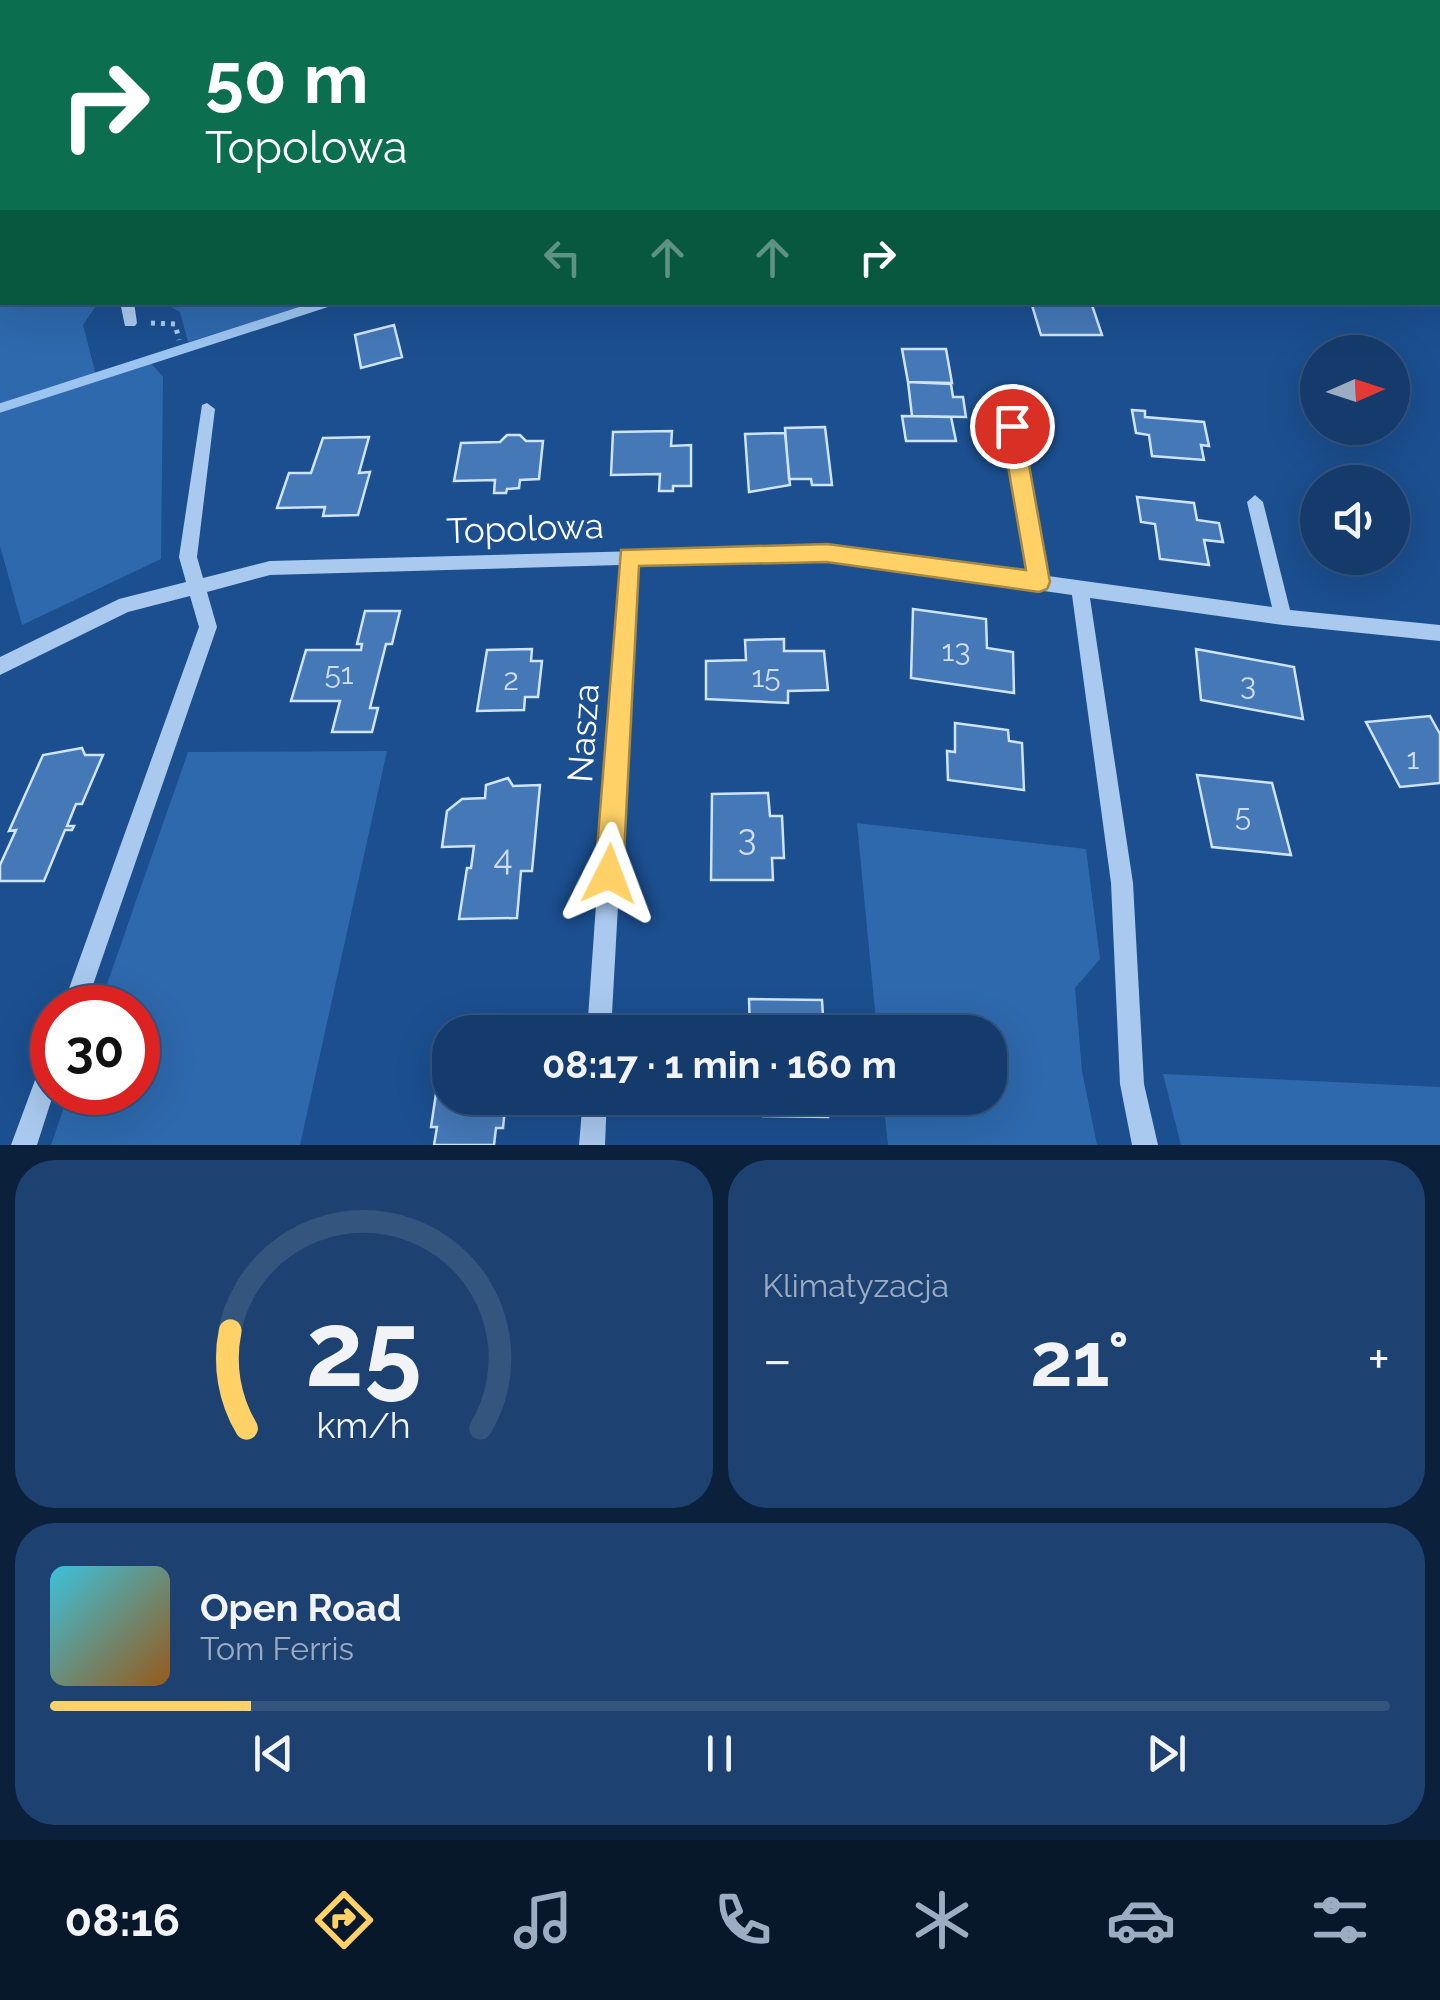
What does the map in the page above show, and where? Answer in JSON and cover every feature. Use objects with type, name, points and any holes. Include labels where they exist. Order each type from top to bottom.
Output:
[{"type":"street","points":[[127,305],[130,322]]},
{"type":"street","points":[[1005,393],[1039,582]]},
{"type":"street","points":[[81,985],[208,627],[188,558],[207,409]]},
{"type":"street","points":[[1255,502],[1284,617]]},
{"type":"street","name":"Topolowa","points":[[198,586],[270,568],[827,553],[1284,617],[1440,633]]},
{"type":"street","name":"Nasza","points":[[600,1015],[629,557]]},
{"type":"street","points":[[0,666],[125,605],[198,586]]},
{"type":"street","points":[[1080,588],[1122,883],[1132,1084],[1145,1145]]},
{"type":"street","points":[[24,1145],[34,1115]]},
{"type":"street","points":[[592,1145],[594,1115]]},
{"type":"path","points":[[130,322],[175,324],[179,340]]},
{"type":"shaded area","points":[[0,305],[97,305],[83,325],[97,379],[151,363],[163,377],[161,559],[22,625],[0,546]]},
{"type":"shaded area","points":[[168,305],[307,305],[188,342],[180,312]]},
{"type":"shaded area","points":[[387,751],[300,1145],[51,1145],[61,1115],[160,1115],[160,985],[107,985],[188,752]]},
{"type":"shaded area","points":[[857,823],[1086,849],[1100,959],[1075,988],[1082,1071],[1097,1145],[888,1145],[885,1115],[1007,1115],[1007,1015],[875,1015]]},
{"type":"shaded area","points":[[1163,1074],[1440,1087],[1440,1145],[1181,1145]]},
{"type":"building","points":[[1032,305],[1092,305],[1102,335],[1041,335]]},
{"type":"building","points":[[394,325],[402,357],[361,368],[355,335]]},
{"type":"building","points":[[902,349],[946,349],[952,383],[908,382]]},
{"type":"building","points":[[908,382],[951,384],[953,397],[963,397],[966,417],[912,416]]},
{"type":"building","points":[[1132,410],[1145,411],[1145,417],[1204,422],[1209,446],[1201,445],[1204,460],[1152,456],[1149,435],[1136,433]]},
{"type":"building","points":[[902,416],[951,417],[956,441],[906,441]]},
{"type":"building","points":[[825,427],[832,485],[812,485],[811,479],[789,479],[785,428]]},
{"type":"building","points":[[672,431],[671,446],[691,445],[691,486],[659,491],[660,474],[611,475],[613,432]]},
{"type":"building","points":[[785,433],[790,485],[749,492],[745,434]]},
{"type":"building","points":[[507,435],[543,441],[539,479],[520,480],[519,488],[507,489],[506,493],[494,493],[495,480],[454,481],[461,443],[500,442]]},
{"type":"building","points":[[369,437],[359,473],[370,472],[358,515],[323,516],[325,507],[277,508],[289,473],[311,473],[323,438]]},
{"type":"building","points":[[1137,497],[1194,503],[1197,520],[1219,523],[1223,542],[1204,540],[1209,565],[1160,559],[1155,524],[1141,522]]},
{"type":"building","points":[[913,609],[986,619],[987,648],[1013,652],[1014,693],[911,678]]},
{"type":"building","points":[[365,611],[400,611],[392,644],[386,644],[370,708],[378,708],[372,732],[332,732],[340,701],[291,701],[306,650],[361,650],[362,644],[357,644]]},
{"type":"building","points":[[784,639],[784,651],[824,651],[828,690],[788,691],[788,703],[706,699],[706,661],[746,660],[745,640]]},
{"type":"building","points":[[532,649],[531,661],[542,661],[538,697],[525,697],[524,710],[477,711],[487,650]]},
{"type":"building","points":[[1196,649],[1294,667],[1303,719],[1201,700]]},
{"type":"building","points":[[1430,716],[1440,734],[1440,783],[1400,787],[1366,722]]},
{"type":"building","points":[[955,723],[1008,730],[1009,741],[1022,743],[1024,790],[948,780],[947,751],[955,752]]},
{"type":"building","points":[[82,748],[85,755],[103,755],[82,804],[76,804],[67,826],[74,826],[65,830],[44,881],[0,881],[0,865],[16,830],[9,831],[43,755]]},
{"type":"building","points":[[1197,775],[1272,783],[1291,855],[1212,847]]},
{"type":"building","points":[[508,778],[513,786],[540,785],[532,871],[521,871],[517,918],[459,919],[474,846],[442,847],[447,811],[462,799],[485,798],[486,785]]},
{"type":"building","points":[[768,793],[770,816],[782,816],[784,858],[772,858],[773,880],[711,880],[712,794]]},
{"type":"building","points":[[749,999],[822,1000],[823,1015],[749,1015]]},
{"type":"building","points":[[433,1115],[504,1115],[503,1128],[496,1128],[494,1145],[434,1145],[437,1127],[431,1127]]},
{"type":"building","points":[[828,1115],[828,1117],[763,1116]]},
{"type":"waterway","points":[[0,408],[320,305]]},
{"type":"route","points":[[609,874],[629,557],[827,553],[1039,582],[1012,426]]}]
